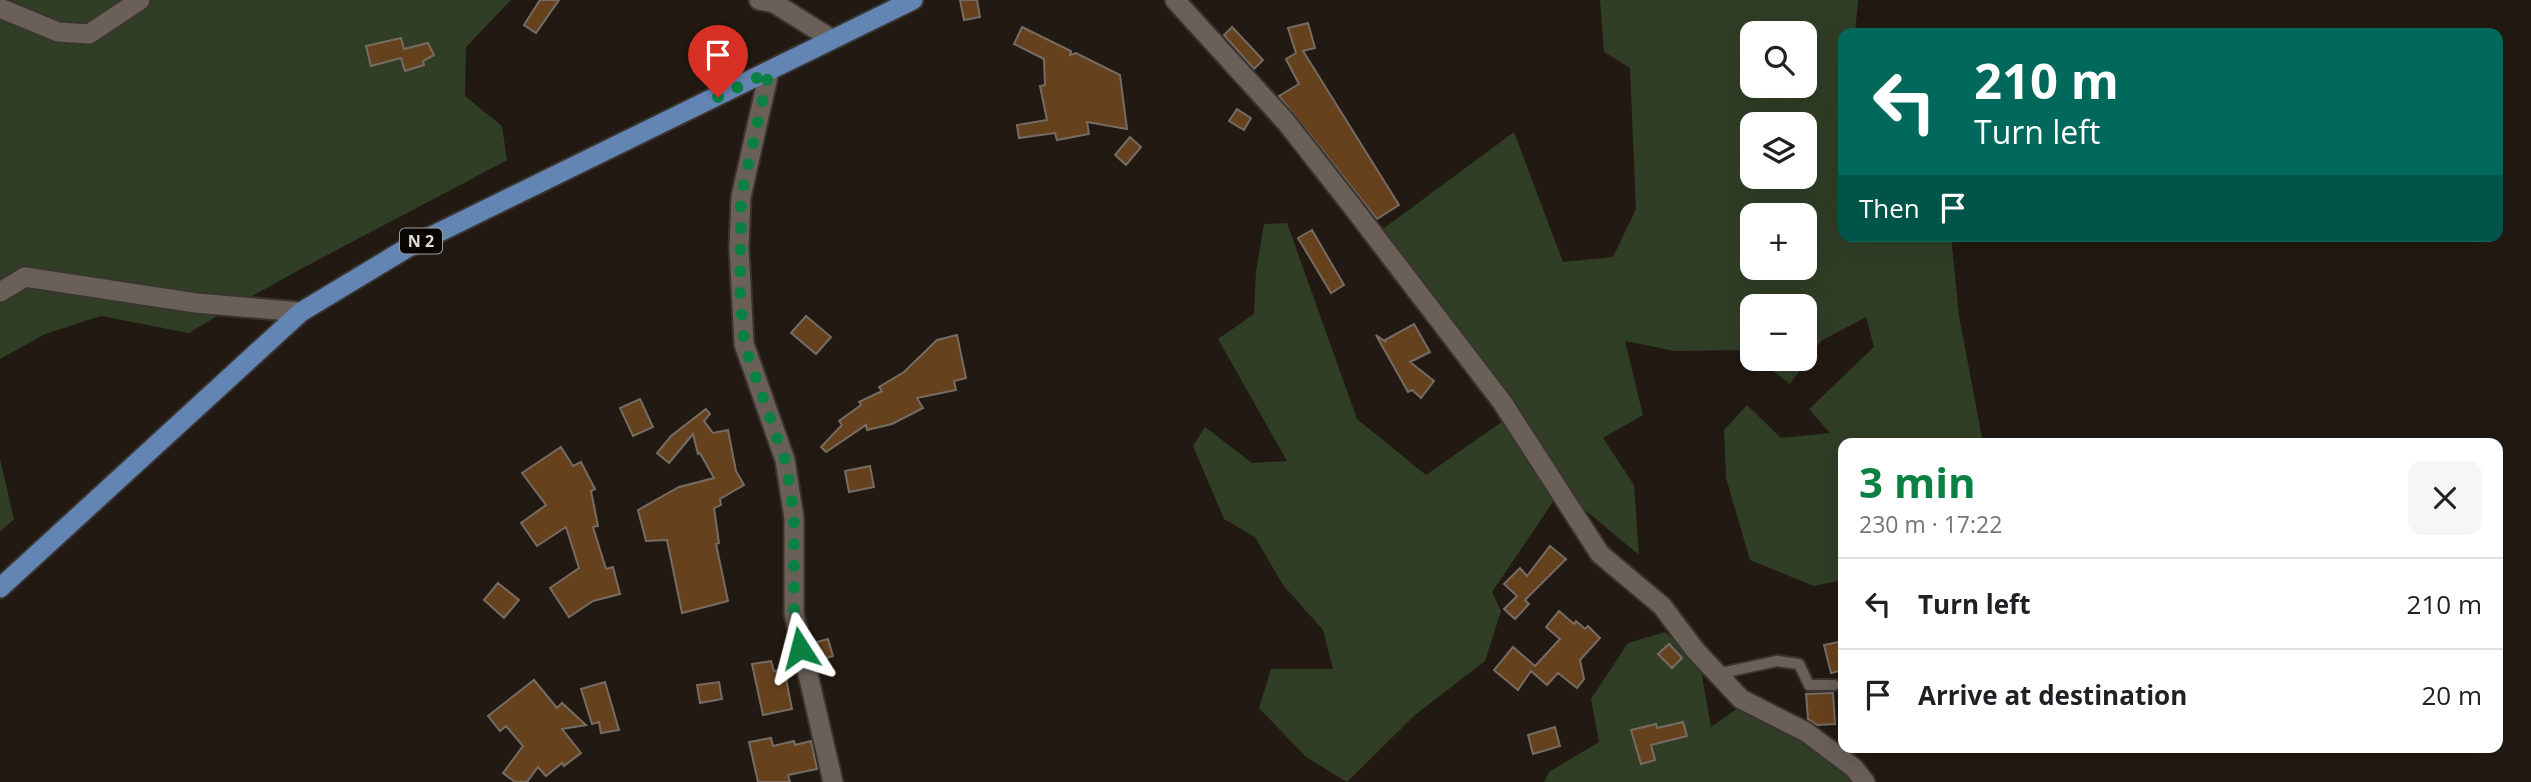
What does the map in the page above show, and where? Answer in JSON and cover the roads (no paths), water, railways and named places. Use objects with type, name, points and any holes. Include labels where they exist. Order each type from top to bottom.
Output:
[{"type":"main road","name":"N 2","points":[[0,588],[301,312],[407,248],[913,0]]},
{"type":"street","points":[[0,8],[58,33],[89,34],[140,0]]},
{"type":"street","points":[[759,0],[774,3],[831,38]]},
{"type":"street","points":[[1175,0],[1286,122],[1355,209],[1502,402],[1600,554],[1662,606],[1717,674],[1741,699],[1806,732],[1854,768],[1865,782]]},
{"type":"street","points":[[769,72],[741,197],[739,248],[744,344],[785,460],[794,518],[794,614],[833,782]]},
{"type":"street","points":[[0,292],[25,277],[196,303],[301,312]]},
{"type":"lane","points":[[1717,674],[1777,661],[1799,664],[1809,685],[1834,685]]}]
